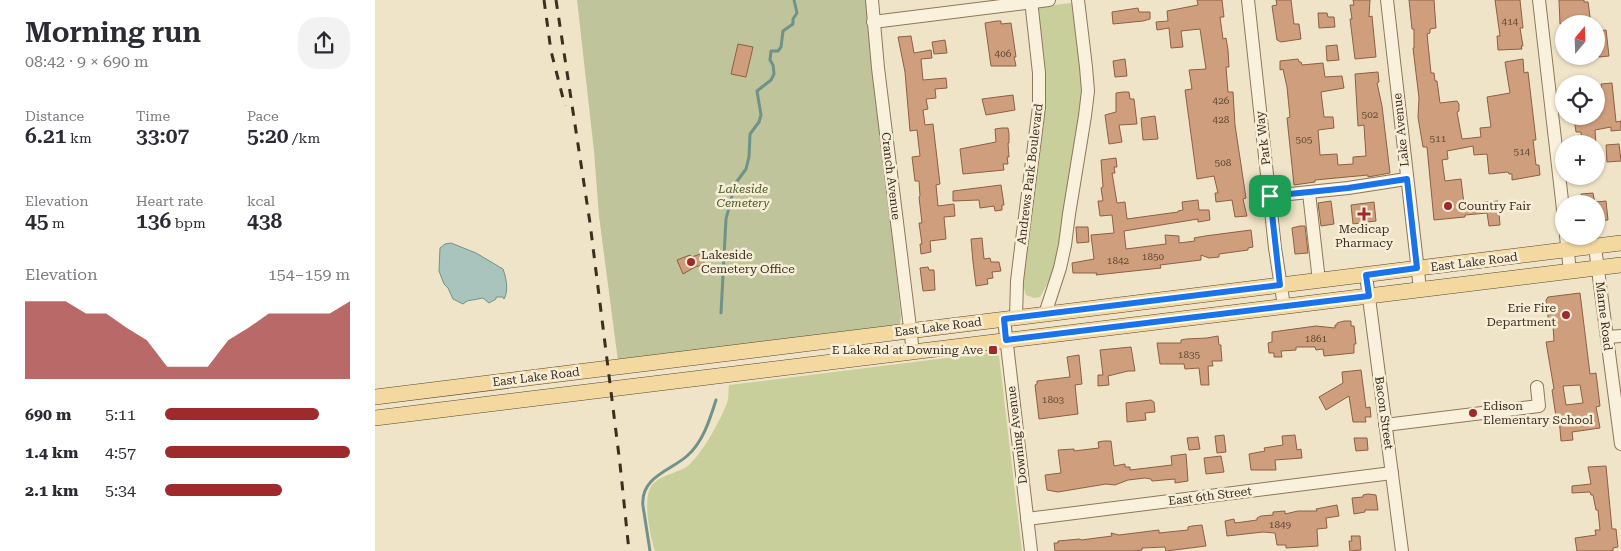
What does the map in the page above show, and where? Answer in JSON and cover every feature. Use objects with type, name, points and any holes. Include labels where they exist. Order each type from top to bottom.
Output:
[{"type":"main road","name":"East Lake Road","points":[[1581,245],[1595,247],[1621,243]]},
{"type":"main road","name":"East Lake Road","points":[[375,397],[1366,275],[1555,245]]},
{"type":"main road","name":"East Lake Road","points":[[375,418],[1621,264]]},
{"type":"street","name":"Cranch Avenue","points":[[872,0],[873,22],[913,352]]},
{"type":"street","points":[[873,22],[1049,0]]},
{"type":"street","points":[[1045,314],[1060,268],[1065,245],[1088,91],[1087,67],[1078,0]]},
{"type":"street","name":"Park Way","points":[[1248,0],[1256,86],[1284,306]]},
{"type":"street","name":"Lake Avenue","points":[[1387,0],[1420,289]]},
{"type":"street","points":[[1539,0],[1561,195]]},
{"type":"street","name":"Andrews Park Boulevard","points":[[1010,319],[1039,107],[1039,73],[1031,1]]},
{"type":"street","points":[[1270,196],[1407,179]]},
{"type":"street","points":[[1309,192],[1319,281]]},
{"type":"street","points":[[1567,245],[1570,271]]},
{"type":"street","name":"Marne Road","points":[[1595,247],[1621,444]]},
{"type":"street","name":"Bacon Street","points":[[1366,275],[1402,551]]},
{"type":"street","name":"Downing Avenue","points":[[1010,319],[1006,340],[1031,551]]},
{"type":"street","points":[[1607,337],[1621,336]]},
{"type":"street","points":[[1385,425],[1539,406],[1537,387]]},
{"type":"street","name":"East 6th Street","points":[[1027,518],[1392,473]]},
{"type":"green space","name":"Lakeside Cemetery","points":[[577,0],[866,0],[901,316],[900,325],[618,361],[599,216],[594,151]]},
{"type":"green space","points":[[1071,3],[1075,7],[1083,103],[1058,265],[1040,297],[1034,298],[1026,295],[1023,277],[1030,192],[1037,7]]},
{"type":"green space","points":[[994,352],[999,356],[1022,551],[655,551],[647,515],[650,487],[659,479],[689,465],[700,452],[711,436],[728,401],[729,385]]},
{"type":"water","points":[[451,243],[476,253],[503,269],[507,288],[504,299],[503,297],[496,297],[496,299],[489,303],[483,298],[467,301],[463,304],[453,299],[439,271],[440,248],[445,244]]},
{"type":"building","points":[[1197,0],[1222,0],[1224,17],[1220,17],[1223,39],[1226,38],[1228,50],[1229,67],[1226,67],[1228,92],[1233,92],[1235,125],[1246,198],[1243,199],[1247,216],[1235,217],[1232,200],[1216,202],[1215,193],[1218,193],[1214,176],[1197,179],[1185,90],[1192,89],[1189,70],[1206,69],[1200,29],[1181,31],[1183,47],[1171,48],[1169,28],[1157,30],[1156,22],[1168,21],[1167,11],[1198,5]]},
{"type":"building","points":[[1276,0],[1291,0],[1294,24],[1299,24],[1301,39],[1281,42],[1277,40],[1272,6],[1277,5]]},
{"type":"building","points":[[1353,0],[1370,0],[1369,17],[1372,16],[1376,57],[1355,59],[1350,19],[1352,19],[1350,5],[1354,5]]},
{"type":"building","points":[[1409,0],[1434,0],[1436,28],[1430,29],[1430,33],[1427,34],[1431,73],[1434,73],[1435,81],[1437,81],[1440,103],[1457,101],[1459,104],[1459,111],[1457,112],[1462,139],[1481,137],[1480,128],[1491,127],[1487,97],[1510,93],[1505,62],[1523,59],[1524,73],[1528,72],[1536,140],[1533,140],[1536,165],[1539,165],[1540,175],[1512,180],[1512,174],[1508,172],[1489,174],[1487,154],[1474,155],[1473,146],[1447,151],[1448,159],[1442,160],[1445,181],[1461,179],[1464,204],[1498,201],[1500,225],[1489,226],[1487,213],[1434,220],[1427,147],[1423,147],[1418,117],[1419,98],[1413,48],[1414,29],[1412,29]]},
{"type":"building","points":[[1495,0],[1520,0],[1523,28],[1520,28],[1522,49],[1498,50],[1497,36],[1500,36]]},
{"type":"building","points":[[1559,0],[1584,0],[1584,2],[1588,2],[1590,15],[1560,15]]},
{"type":"building","points":[[1138,8],[1139,12],[1150,12],[1150,19],[1113,24],[1112,12]]},
{"type":"building","points":[[1318,13],[1327,13],[1328,17],[1334,17],[1335,27],[1319,28]]},
{"type":"building","points":[[1001,21],[1001,24],[1011,23],[1016,66],[991,66],[985,23]]},
{"type":"building","points":[[1605,30],[1609,56],[1605,56]]},
{"type":"building","points":[[911,36],[914,53],[931,50],[932,58],[921,59],[923,80],[946,78],[947,88],[935,89],[936,98],[926,99],[928,109],[923,110],[925,125],[933,124],[940,184],[936,185],[938,206],[954,204],[955,216],[944,217],[946,239],[930,241],[931,252],[921,254],[920,244],[922,244],[919,223],[922,223],[919,181],[915,181],[912,157],[920,156],[917,130],[910,131],[905,72],[898,37]]},
{"type":"building","points":[[945,40],[947,53],[934,54],[932,42]]},
{"type":"building","points":[[738,44],[753,47],[746,77],[731,74]]},
{"type":"building","points":[[1337,45],[1339,60],[1327,61],[1326,46]]},
{"type":"building","points":[[1125,59],[1127,76],[1115,77],[1113,61]]},
{"type":"building","points":[[1298,59],[1302,65],[1323,63],[1325,77],[1342,76],[1344,88],[1321,92],[1324,117],[1333,117],[1334,128],[1318,130],[1320,155],[1337,154],[1338,165],[1353,164],[1353,157],[1366,156],[1364,125],[1358,126],[1355,74],[1378,72],[1379,82],[1377,83],[1382,106],[1390,173],[1368,177],[1368,175],[1315,180],[1315,182],[1294,185],[1287,118],[1290,117],[1287,87],[1283,69],[1280,70],[1280,61]]},
{"type":"building","points":[[1612,83],[1616,122],[1621,121],[1621,130],[1611,131],[1611,127],[1595,130],[1595,135],[1581,135],[1581,132],[1576,132],[1575,125],[1605,125],[1605,84]]},
{"type":"building","points":[[1129,92],[1130,99],[1134,99],[1137,124],[1119,125],[1122,142],[1109,144],[1105,115],[1116,112],[1116,93]]},
{"type":"building","points":[[1013,95],[1015,110],[986,115],[982,99]]},
{"type":"building","points":[[1155,116],[1158,139],[1143,140],[1141,118]]},
{"type":"building","points":[[1008,128],[1009,134],[1009,157],[1007,157],[1008,164],[1003,164],[1004,170],[963,174],[960,149],[996,142],[995,129]]},
{"type":"building","points":[[1619,144],[1621,161],[1607,162],[1606,145]]},
{"type":"building","points":[[1116,158],[1117,167],[1114,167],[1115,173],[1112,173],[1117,203],[1125,202],[1127,219],[1178,212],[1183,210],[1182,202],[1198,200],[1199,210],[1209,210],[1210,220],[1198,222],[1198,219],[1124,231],[1126,249],[1166,244],[1165,235],[1179,236],[1179,243],[1195,241],[1194,238],[1205,236],[1251,230],[1253,247],[1248,248],[1248,250],[1219,254],[1219,257],[1209,258],[1201,255],[1201,260],[1160,265],[1161,268],[1096,275],[1097,273],[1073,273],[1072,263],[1094,259],[1091,235],[1114,233],[1112,215],[1100,216],[1098,201],[1103,201],[1101,160]]},
{"type":"building","points":[[1001,185],[1004,205],[1002,205],[1002,210],[995,211],[994,206],[980,208],[979,200],[953,201],[953,191]]},
{"type":"building","points":[[1593,193],[1593,195],[1581,195]]},
{"type":"building","points":[[1331,201],[1334,224],[1321,226],[1318,203]]},
{"type":"building","points":[[1605,201],[1608,220],[1605,220]]},
{"type":"building","points":[[1374,202],[1376,221],[1353,224],[1351,205]]},
{"type":"building","points":[[1305,226],[1308,253],[1295,254],[1292,228]]},
{"type":"building","points":[[1076,227],[1088,227],[1089,242],[1077,243]]},
{"type":"building","points":[[982,238],[984,259],[990,258],[991,262],[999,262],[1001,271],[992,272],[993,278],[987,279],[988,284],[976,286],[971,239]]},
{"type":"building","name":"Lakeside Cemetery Office","points":[[700,254],[705,264],[683,274],[677,260],[690,255],[692,257]]},
{"type":"building","points":[[928,267],[929,270],[934,270],[935,290],[923,291],[920,268]]},
{"type":"building","points":[[1580,293],[1590,374],[1596,373],[1600,406],[1596,407],[1600,428],[1572,432],[1573,440],[1561,441],[1559,417],[1556,417],[1552,390],[1554,389],[1546,342],[1554,341],[1553,326],[1549,325],[1546,300],[1548,297]],"holes":[[[1580,385],[1583,403],[1566,405],[1563,386]]]},
{"type":"building","points":[[1351,321],[1351,326],[1354,326],[1356,344],[1354,344],[1354,353],[1324,356],[1323,349],[1316,350],[1315,347],[1296,347],[1296,350],[1281,351],[1282,357],[1274,357],[1274,353],[1269,353],[1268,343],[1272,342],[1272,332],[1316,326],[1335,328],[1337,323]]},
{"type":"building","points":[[1218,336],[1219,345],[1221,345],[1222,361],[1212,361],[1213,366],[1208,366],[1209,385],[1201,385],[1199,368],[1185,369],[1184,364],[1160,364],[1157,343],[1181,343],[1181,340],[1186,339]]},
{"type":"building","points":[[1131,347],[1135,371],[1108,376],[1109,385],[1098,386],[1098,375],[1103,375],[1100,350]]},
{"type":"building","points":[[1079,355],[1082,384],[1075,385],[1078,414],[1039,419],[1035,385],[1037,381],[1070,377],[1067,357]]},
{"type":"building","points":[[1361,370],[1366,408],[1370,407],[1371,417],[1365,417],[1366,422],[1353,422],[1349,396],[1326,410],[1319,397],[1343,383],[1342,372]]},
{"type":"building","points":[[1151,400],[1154,402],[1155,412],[1145,413],[1146,420],[1127,422],[1126,403]]},
{"type":"building","points":[[1224,435],[1226,452],[1217,453],[1215,436]]},
{"type":"building","points":[[1295,435],[1297,450],[1301,449],[1302,458],[1275,460],[1276,470],[1251,470],[1249,454],[1265,451],[1264,448],[1283,445],[1282,436]]},
{"type":"building","points":[[1198,437],[1200,449],[1189,450],[1187,438]]},
{"type":"building","points":[[1354,438],[1367,438],[1368,450],[1356,451]]},
{"type":"building","points":[[1111,441],[1114,466],[1125,464],[1125,467],[1130,467],[1130,470],[1172,465],[1171,456],[1186,454],[1188,481],[1175,483],[1175,479],[1152,481],[1145,478],[1128,480],[1115,485],[1106,484],[1058,492],[1047,490],[1045,475],[1061,473],[1058,450],[1074,449],[1074,451],[1099,448],[1098,442]]},
{"type":"building","points":[[1221,456],[1224,472],[1206,474],[1204,458]]},
{"type":"building","points":[[1606,466],[1612,529],[1616,529],[1618,547],[1613,548],[1613,551],[1577,551],[1575,538],[1596,535],[1595,530],[1600,530],[1598,510],[1596,510],[1593,495],[1590,492],[1572,493],[1572,486],[1591,484],[1588,467]]},
{"type":"building","points":[[1363,495],[1376,495],[1378,510],[1365,510],[1365,512],[1354,514],[1352,498],[1363,497]]},
{"type":"building","points":[[1337,505],[1339,516],[1326,518],[1327,528],[1317,529],[1318,546],[1286,548],[1286,545],[1277,545],[1275,533],[1263,532],[1227,536],[1225,521],[1234,519],[1235,523],[1257,520],[1261,516],[1273,515],[1273,512],[1285,511],[1285,514],[1298,511],[1317,511],[1316,509]]},
{"type":"building","points":[[1202,525],[1206,546],[1166,551],[1165,547],[1142,548],[1142,550],[1134,551],[1055,551],[1054,543],[1058,543],[1058,541],[1112,536],[1111,533],[1119,535],[1159,530],[1159,533],[1188,530],[1188,527]]},
{"type":"building","points":[[1351,536],[1360,536],[1361,550],[1350,551],[1349,541],[1352,541]]},
{"type":"waterway","points":[[721,313],[726,219],[735,184],[746,169],[749,157],[750,134],[759,122],[761,115],[757,91],[771,80],[774,74],[773,65],[770,60],[771,51],[778,51],[781,47],[783,31],[793,24],[793,19],[797,13],[794,0]]},
{"type":"waterway","points":[[650,551],[643,506],[643,496],[646,488],[657,476],[693,450],[705,430],[716,400]]},
{"type":"railway","points":[[544,0],[551,51],[565,106]]},
{"type":"railway","points":[[556,0],[590,223],[629,551]]},
{"type":"place","name":"Country Fair","points":[[1448,206]]},
{"type":"place","name":"Medicap Pharmacy","points":[[1364,214]]},
{"type":"place","name":"Lakeside Cemetery Office","points":[[691,262]]},
{"type":"place","name":"Erie Fire Department","points":[[1566,315]]},
{"type":"place","name":"E Lake Rd at Downing Ave","points":[[993,350]]},
{"type":"place","name":"Edison Elementary School","points":[[1473,413]]},
{"type":"route","points":[[1407,179],[1417,268],[1366,275],[1369,296],[1006,340],[1004,319],[1280,285],[1270,196],[1348,188],[1407,179]]}]
